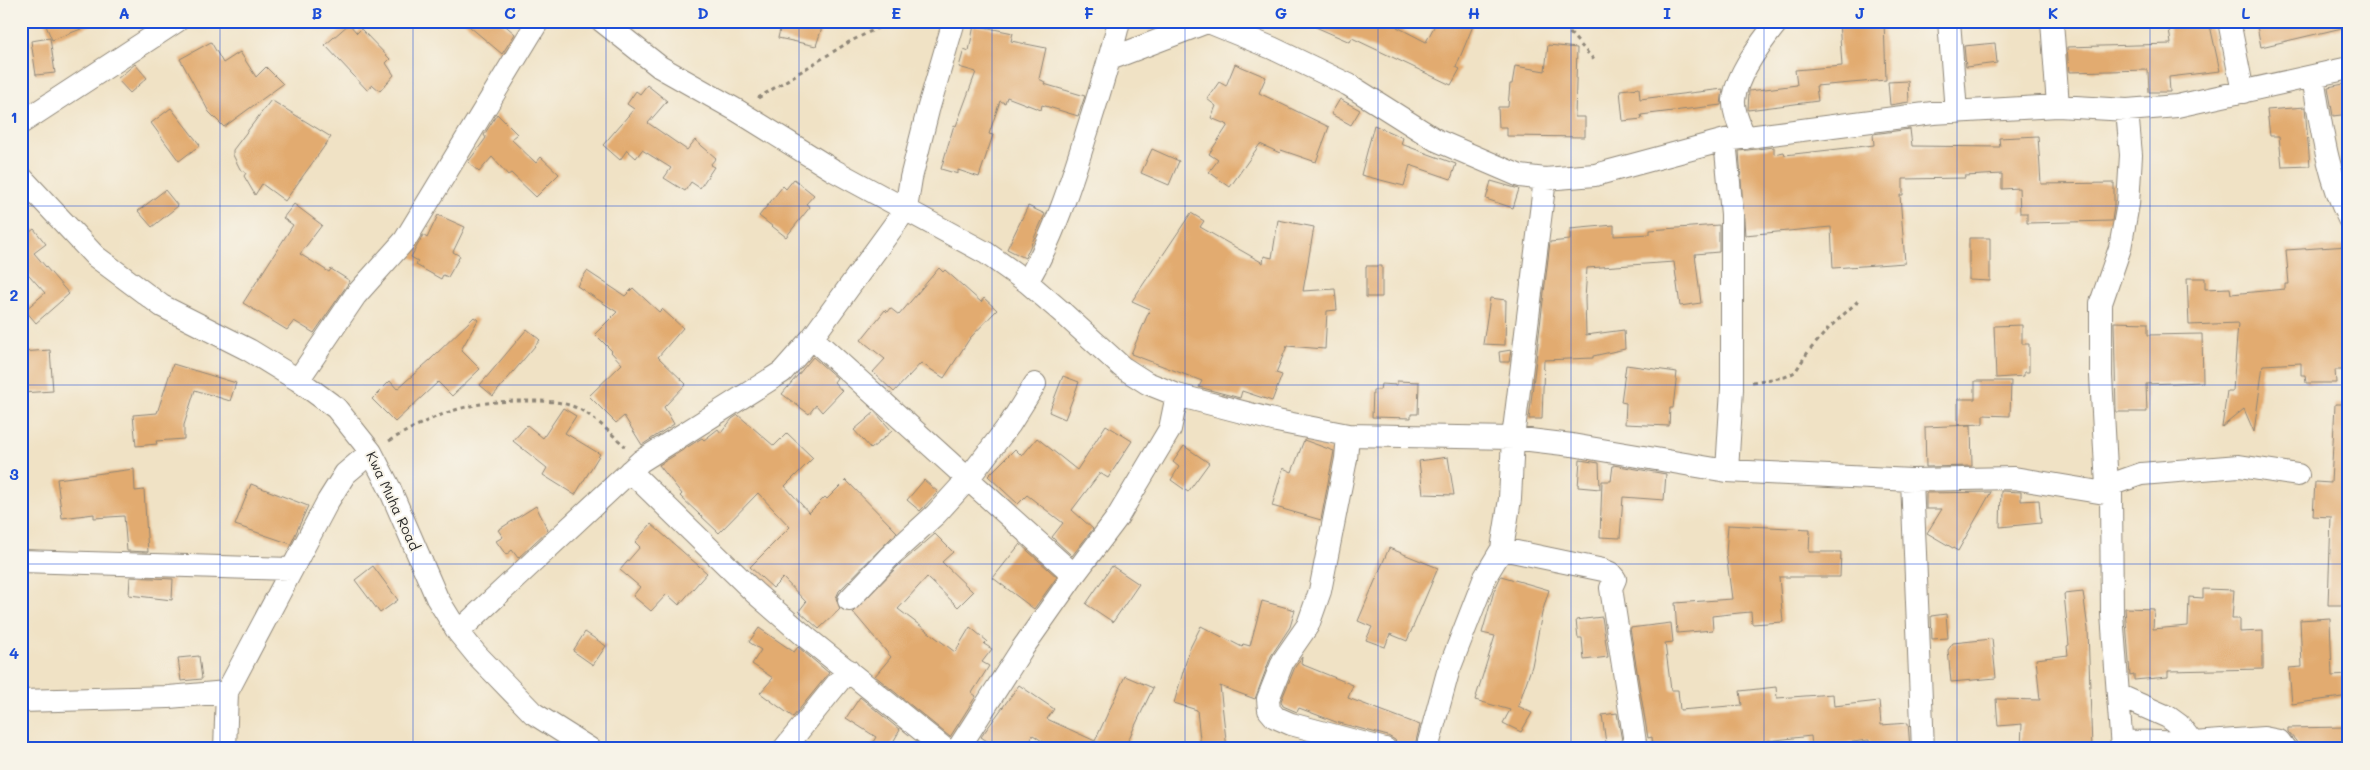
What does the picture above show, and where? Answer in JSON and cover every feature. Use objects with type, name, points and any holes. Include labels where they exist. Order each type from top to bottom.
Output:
[{"type":"street","points":[[21,123],[176,21]]},
{"type":"street","points":[[298,380],[355,296],[404,240],[538,21]]},
{"type":"street","points":[[602,21],[660,67],[738,111],[833,170],[986,253],[1027,282],[1122,367],[1147,382],[1177,395],[1277,421],[1348,435],[1513,438],[1572,445],[1728,471],[1912,480],[2014,478],[2109,490],[2141,474],[2239,466],[2298,475]]},
{"type":"street","points":[[458,632],[635,466],[782,372],[812,338],[906,209],[911,178],[928,110],[954,21]]},
{"type":"street","points":[[1027,282],[1046,250],[1069,190],[1110,59],[1119,21]]},
{"type":"street","points":[[1728,471],[1732,389],[1734,99],[1740,81],[1762,38],[1778,21]]},
{"type":"street","points":[[1949,21],[1956,112]]},
{"type":"street","points":[[2052,21],[2058,106]]},
{"type":"street","points":[[2229,21],[2243,92]]},
{"type":"street","points":[[1110,59],[1207,22],[1272,48],[1349,86],[1436,140],[1520,176],[1545,179],[1595,175],[1735,139],[1933,113],[2058,106],[2127,110],[2177,106],[2349,68]]},
{"type":"street","points":[[2313,77],[2321,128],[2338,196],[2349,219]]},
{"type":"street","points":[[2127,110],[2132,155],[2128,204],[2120,248],[2101,303],[2101,376],[2109,490],[2112,614],[2122,745],[2272,739],[2279,741],[2285,749]]},
{"type":"street","name":"Kwa Muha Road","points":[[21,177],[95,256],[155,301],[248,350],[298,380],[336,408],[372,452],[390,487],[437,598],[458,632],[476,654],[532,713],[590,749]]},
{"type":"street","points":[[1427,749],[1448,672],[1485,577],[1502,549],[1510,499],[1513,438],[1545,179]]},
{"type":"street","points":[[812,338],[966,480],[1074,575]]},
{"type":"street","points":[[849,600],[890,556],[936,514],[966,480],[1010,424],[1035,384]]},
{"type":"street","points":[[958,749],[1018,656],[1074,575],[1117,518],[1151,464],[1170,429],[1177,395]]},
{"type":"street","points":[[1348,435],[1346,458],[1320,591],[1308,625],[1283,661],[1268,699],[1269,710],[1275,717],[1291,724],[1385,749]]},
{"type":"street","points":[[225,749],[227,692],[328,501],[345,474],[372,452]]},
{"type":"street","points":[[635,466],[755,593],[807,638],[945,749]]},
{"type":"street","points":[[1912,480],[1923,749]]},
{"type":"street","points":[[1502,549],[1603,570],[1615,579],[1611,588],[1636,749]]},
{"type":"street","points":[[21,561],[291,569]]},
{"type":"street","points":[[784,749],[848,670]]},
{"type":"street","points":[[21,701],[169,697],[227,692]]},
{"type":"street","points":[[2118,695],[2168,717],[2179,725],[2193,743]]},
{"type":"path","points":[[738,111],[849,42],[892,21]]},
{"type":"path","points":[[1560,21],[1596,62]]},
{"type":"path","points":[[1732,389],[1753,382],[1785,377],[1795,372],[1808,352],[1829,328],[1858,301]]},
{"type":"path","points":[[372,452],[437,415],[477,403],[507,400],[555,401],[580,410],[605,428],[635,466]]},
{"type":"building","points":[[44,21],[97,21],[97,23],[52,40]]},
{"type":"building","points":[[463,21],[500,21],[515,34],[502,54]]},
{"type":"building","points":[[782,21],[824,21],[816,46],[778,38]]},
{"type":"building","points":[[1302,21],[1401,21],[1397,27],[1426,42],[1437,21],[1475,21],[1456,67],[1460,69],[1451,85],[1352,38],[1350,42]]},
{"type":"building","points":[[1839,21],[1884,21],[1886,80],[1816,86],[1818,101],[1748,110],[1749,91],[1797,85],[1795,70],[1842,66]]},
{"type":"building","points":[[2168,21],[2209,21],[2220,71],[2169,77],[2170,92],[2149,92],[2148,70],[2069,72],[2067,47],[2171,44]]},
{"type":"building","points":[[2256,21],[2342,21],[2342,28],[2261,47]]},
{"type":"building","points":[[349,24],[357,33],[361,29],[390,59],[386,63],[394,75],[380,91],[373,85],[367,90],[325,45]]},
{"type":"building","points":[[974,25],[1013,33],[1011,41],[1046,48],[1039,79],[1045,82],[1044,84],[1085,96],[1078,116],[1042,105],[1041,110],[1007,97],[1005,103],[1000,101],[989,134],[993,135],[979,177],[958,170],[958,174],[941,169],[954,125],[956,126],[976,72],[959,67],[964,49],[969,51]]},
{"type":"building","points":[[50,38],[55,73],[36,75],[31,41]]},
{"type":"building","points":[[211,42],[223,63],[240,52],[256,77],[266,67],[283,84],[224,127],[209,112],[180,59]]},
{"type":"building","points":[[1995,43],[1997,63],[1966,67],[1964,46]]},
{"type":"building","points":[[1548,45],[1577,48],[1575,117],[1585,117],[1585,137],[1507,136],[1507,127],[1499,127],[1498,107],[1508,107],[1510,84],[1512,84],[1515,66],[1545,71]]},
{"type":"building","points":[[135,64],[147,78],[130,93],[117,79]]},
{"type":"building","points":[[1235,64],[1266,77],[1259,93],[1329,127],[1316,162],[1281,150],[1280,153],[1260,144],[1230,187],[1209,172],[1218,160],[1209,154],[1228,125],[1211,118],[1216,106],[1207,99],[1219,82],[1226,86]]},
{"type":"building","points":[[1908,81],[1909,102],[1890,105],[1888,82]]},
{"type":"building","points":[[2349,83],[2349,114],[2333,116],[2328,87]]},
{"type":"building","points":[[647,85],[667,101],[648,123],[687,150],[695,140],[716,158],[710,165],[714,167],[700,188],[691,182],[685,191],[664,178],[671,168],[642,150],[636,158],[627,150],[620,160],[603,145],[634,109],[627,104],[636,91],[640,94]]},
{"type":"building","points":[[1639,88],[1640,99],[1723,89],[1721,105],[1641,115],[1642,119],[1623,121],[1620,90]]},
{"type":"building","points":[[1340,99],[1360,110],[1351,125],[1331,114]]},
{"type":"building","points":[[271,100],[331,137],[285,201],[262,184],[255,195],[244,176],[246,173],[240,169],[233,155],[233,150]]},
{"type":"building","points":[[2305,107],[2310,166],[2282,167],[2279,136],[2270,136],[2267,110]]},
{"type":"building","points":[[171,108],[200,145],[179,161],[151,123]]},
{"type":"building","points":[[497,114],[517,134],[511,139],[536,163],[541,157],[559,174],[536,197],[511,173],[508,175],[492,157],[479,172],[468,162],[486,138],[484,135]]},
{"type":"building","points":[[1374,125],[1403,138],[1401,144],[1456,164],[1451,179],[1410,165],[1404,186],[1361,175]]},
{"type":"building","points":[[1910,129],[1912,146],[2000,147],[1999,138],[2038,136],[2041,184],[2114,183],[2112,221],[2027,223],[2027,213],[2020,213],[2019,188],[2002,189],[2002,174],[1965,176],[1965,178],[1903,179],[1903,195],[1900,195],[1905,263],[1833,268],[1831,227],[1745,235],[1739,151],[1774,147],[1774,154],[1784,152],[1785,155],[1874,145],[1873,134]]},
{"type":"building","points":[[1152,149],[1179,161],[1169,185],[1141,173]]},
{"type":"building","points":[[794,179],[814,195],[806,204],[810,207],[786,237],[759,216],[783,186],[786,189]]},
{"type":"building","points":[[1491,181],[1519,189],[1513,208],[1486,199]]},
{"type":"building","points":[[165,190],[178,206],[152,227],[138,211]]},
{"type":"building","points":[[294,204],[322,225],[300,254],[329,272],[331,269],[350,281],[314,333],[294,321],[287,330],[243,303],[293,225],[283,218]]},
{"type":"building","points":[[1028,206],[1045,214],[1025,258],[1007,249]]},
{"type":"building","points":[[1191,213],[1204,221],[1200,227],[1263,263],[1264,256],[1272,258],[1278,220],[1314,227],[1303,291],[1335,289],[1337,310],[1327,311],[1325,349],[1287,346],[1276,373],[1282,375],[1272,401],[1242,391],[1240,398],[1199,387],[1202,381],[1131,354],[1150,309],[1132,301]]},
{"type":"building","points":[[438,215],[465,227],[453,252],[460,256],[448,277],[443,275],[441,279],[416,265],[418,261],[411,257],[423,235],[427,238]]},
{"type":"building","points":[[1614,225],[1614,236],[1650,234],[1650,230],[1719,225],[1719,252],[1695,254],[1701,303],[1680,306],[1674,262],[1587,268],[1585,299],[1586,335],[1624,330],[1625,349],[1593,356],[1593,358],[1544,360],[1542,419],[1529,419],[1550,242],[1570,240],[1570,229]]},
{"type":"building","points":[[34,229],[46,244],[34,253],[69,294],[36,323],[25,310],[45,293],[21,266],[21,239]]},
{"type":"building","points":[[1969,238],[1990,238],[1990,281],[1969,280]]},
{"type":"building","points":[[2349,246],[2349,370],[2335,370],[2336,383],[2306,383],[2305,375],[2301,375],[2301,363],[2263,365],[2254,432],[2244,409],[2222,427],[2227,391],[2233,391],[2238,323],[2189,325],[2187,278],[2205,278],[2205,289],[2230,288],[2231,294],[2285,289],[2285,284],[2289,284],[2286,250]]},
{"type":"building","points":[[1366,266],[1382,266],[1382,297],[1366,297]]},
{"type":"building","points":[[939,268],[943,272],[945,270],[981,302],[984,298],[997,310],[970,338],[944,378],[921,363],[894,392],[873,372],[885,359],[861,340],[885,310],[887,312],[890,308],[899,315]]},
{"type":"building","points":[[587,271],[625,296],[633,288],[659,312],[662,309],[683,328],[658,357],[686,384],[664,407],[674,424],[642,445],[624,416],[616,423],[589,396],[622,364],[595,334],[617,312],[577,286]]},
{"type":"building","points":[[1490,298],[1506,300],[1505,345],[1483,344]]},
{"type":"building","points":[[474,317],[478,320],[461,350],[480,369],[452,396],[438,382],[395,422],[372,399],[390,381],[397,389]]},
{"type":"building","points":[[2114,322],[2148,323],[2148,335],[2202,334],[2203,382],[2146,384],[2147,412],[2116,412]]},
{"type":"building","points":[[2022,325],[2022,344],[2029,344],[2029,372],[2024,372],[2024,376],[1996,378],[1994,326]]},
{"type":"building","points":[[527,329],[540,340],[493,396],[480,385]]},
{"type":"building","points":[[50,350],[53,391],[21,393],[21,352]]},
{"type":"building","points":[[1511,350],[1509,362],[1500,362],[1499,352]]},
{"type":"building","points":[[813,357],[837,378],[834,382],[842,391],[822,412],[816,405],[809,414],[782,394]]},
{"type":"building","points":[[173,364],[236,383],[230,401],[195,390],[184,425],[184,439],[156,441],[157,444],[136,446],[133,415],[157,413]]},
{"type":"building","points":[[1626,365],[1677,372],[1673,408],[1670,408],[1669,426],[1625,424],[1626,403],[1621,402]]},
{"type":"building","points":[[1063,376],[1079,382],[1065,419],[1049,412]]},
{"type":"building","points":[[1397,381],[1419,382],[1418,414],[1411,414],[1411,418],[1372,417],[1373,390],[1380,390],[1381,384],[1397,385]]},
{"type":"building","points":[[1975,381],[2011,381],[2010,416],[1983,415],[1983,424],[1958,425],[1958,399],[1975,399]]},
{"type":"building","points":[[2335,404],[2349,404],[2349,605],[2328,605],[2331,517],[2313,516],[2315,482],[2331,483]]},
{"type":"building","points":[[563,408],[576,416],[565,433],[600,454],[575,495],[543,475],[547,468],[513,441],[527,425],[543,438]]},
{"type":"building","points":[[875,412],[892,431],[871,449],[854,430]]},
{"type":"building","points":[[738,415],[774,446],[787,433],[813,458],[785,486],[809,513],[825,497],[827,499],[846,480],[897,532],[839,591],[836,598],[840,609],[819,629],[799,611],[806,602],[783,578],[773,588],[750,567],[790,527],[758,493],[719,533],[680,496],[682,494],[659,465],[702,438],[704,440],[718,429],[721,433],[732,419]]},
{"type":"building","points":[[1106,425],[1132,441],[1108,478],[1100,473],[1072,510],[1093,529],[1072,556],[1052,537],[1063,523],[1027,495],[1018,504],[988,476],[1015,449],[1022,456],[1037,438],[1077,470]]},
{"type":"building","points":[[1971,425],[1972,466],[1926,467],[1925,427]]},
{"type":"building","points":[[1304,440],[1334,451],[1321,520],[1272,506],[1283,468],[1292,472]]},
{"type":"building","points":[[1184,446],[1209,463],[1188,492],[1171,480],[1179,467],[1173,462]]},
{"type":"building","points":[[1448,457],[1454,495],[1423,494],[1419,461]]},
{"type":"building","points":[[1580,460],[1599,463],[1600,489],[1578,487]]},
{"type":"building","points":[[1613,465],[1666,474],[1664,500],[1623,497],[1620,538],[1600,537],[1602,481],[1611,481]]},
{"type":"building","points":[[134,469],[135,491],[144,490],[148,552],[127,551],[124,516],[94,518],[94,514],[62,518],[57,479]]},
{"type":"building","points":[[924,480],[938,492],[920,511],[907,500]]},
{"type":"building","points":[[251,484],[308,506],[291,544],[235,525]]},
{"type":"building","points":[[2001,491],[2021,492],[2021,501],[2039,500],[2041,523],[2000,527]]},
{"type":"building","points":[[1991,492],[1958,551],[1927,533],[1942,509],[1926,509],[1926,493]]},
{"type":"building","points":[[536,506],[548,530],[518,558],[512,550],[506,555],[496,541],[503,537],[498,530]]},
{"type":"building","points":[[651,524],[707,573],[679,605],[667,594],[651,611],[633,596],[640,587],[620,570],[640,547],[635,542]]},
{"type":"building","points":[[1728,525],[1810,529],[1809,552],[1841,552],[1840,577],[1779,577],[1783,622],[1752,624],[1751,612],[1739,613],[1712,616],[1713,630],[1677,633],[1675,603],[1732,599],[1726,553]]},
{"type":"building","points":[[935,534],[953,552],[942,562],[973,592],[958,607],[927,577],[898,609],[955,652],[970,627],[987,641],[984,644],[992,649],[982,662],[989,666],[972,693],[976,696],[950,737],[875,676],[891,657],[853,612],[899,565]]},
{"type":"building","points":[[1020,544],[1057,577],[1034,609],[993,578]]},
{"type":"building","points":[[1389,548],[1438,568],[1407,641],[1390,634],[1385,647],[1366,640],[1372,627],[1358,621]]},
{"type":"building","points":[[373,566],[398,600],[380,613],[355,580]]},
{"type":"building","points":[[1112,566],[1139,584],[1113,622],[1086,604]]},
{"type":"building","points":[[1501,576],[1549,590],[1542,613],[1532,666],[1518,706],[1532,713],[1521,732],[1503,723],[1510,710],[1475,700],[1495,636],[1482,633],[1494,591]]},
{"type":"building","points":[[130,577],[173,579],[172,600],[129,595]]},
{"type":"building","points":[[2203,589],[2234,590],[2232,619],[2240,619],[2240,632],[2263,631],[2263,669],[2168,671],[2168,677],[2134,680],[2134,674],[2130,675],[2125,608],[2154,609],[2153,629],[2188,626],[2189,597],[2203,598]]},
{"type":"building","points":[[2083,592],[2088,629],[2092,749],[2021,749],[2022,724],[1998,726],[1996,699],[2040,700],[2036,659],[2068,655],[2067,646],[2069,645],[2064,594]]},
{"type":"building","points":[[1262,601],[1295,610],[1290,627],[1271,656],[1255,699],[1220,686],[1227,749],[1201,749],[1197,710],[1174,703],[1190,648],[1201,626],[1242,647],[1243,644],[1250,646]]},
{"type":"building","points":[[1946,614],[1948,638],[1932,639],[1931,616]]},
{"type":"building","points":[[1602,617],[1608,657],[1584,660],[1582,638],[1578,638],[1576,620]]},
{"type":"building","points":[[2330,618],[2332,676],[2349,675],[2349,696],[2292,704],[2289,668],[2302,667],[2300,620]]},
{"type":"building","points":[[1671,623],[1673,642],[1665,643],[1671,690],[1678,690],[1680,710],[1742,705],[1740,691],[1776,687],[1777,698],[1833,694],[1834,706],[1879,701],[1881,725],[1908,723],[1910,749],[1870,749],[1869,740],[1812,747],[1811,736],[1767,741],[1768,749],[1653,749],[1652,737],[1648,738],[1630,628]]},
{"type":"building","points":[[759,628],[794,652],[798,647],[829,673],[793,717],[760,693],[773,678],[752,664],[761,650],[749,642]]},
{"type":"building","points":[[585,632],[606,646],[593,665],[573,651]]},
{"type":"building","points":[[1992,639],[1996,678],[1951,682],[1948,650],[1953,643]]},
{"type":"building","points":[[199,656],[202,679],[181,681],[178,658]]},
{"type":"building","points":[[1302,657],[1301,664],[1353,685],[1348,698],[1420,725],[1414,749],[1398,749],[1395,740],[1388,736],[1336,722],[1299,708],[1297,712],[1283,706],[1281,701],[1295,667]]},
{"type":"building","points":[[1125,676],[1153,688],[1124,749],[1054,749],[1033,735],[1024,749],[999,749],[981,737],[1019,685],[1054,709],[1047,719],[1095,741]]},
{"type":"building","points":[[860,697],[900,730],[889,749],[869,749],[876,737],[846,718]]},
{"type":"building","points":[[1617,713],[1622,741],[1606,743],[1602,715]]},
{"type":"building","points":[[2345,727],[2346,748],[2340,749],[2298,749],[2296,741],[2288,732],[2288,728]]}]
